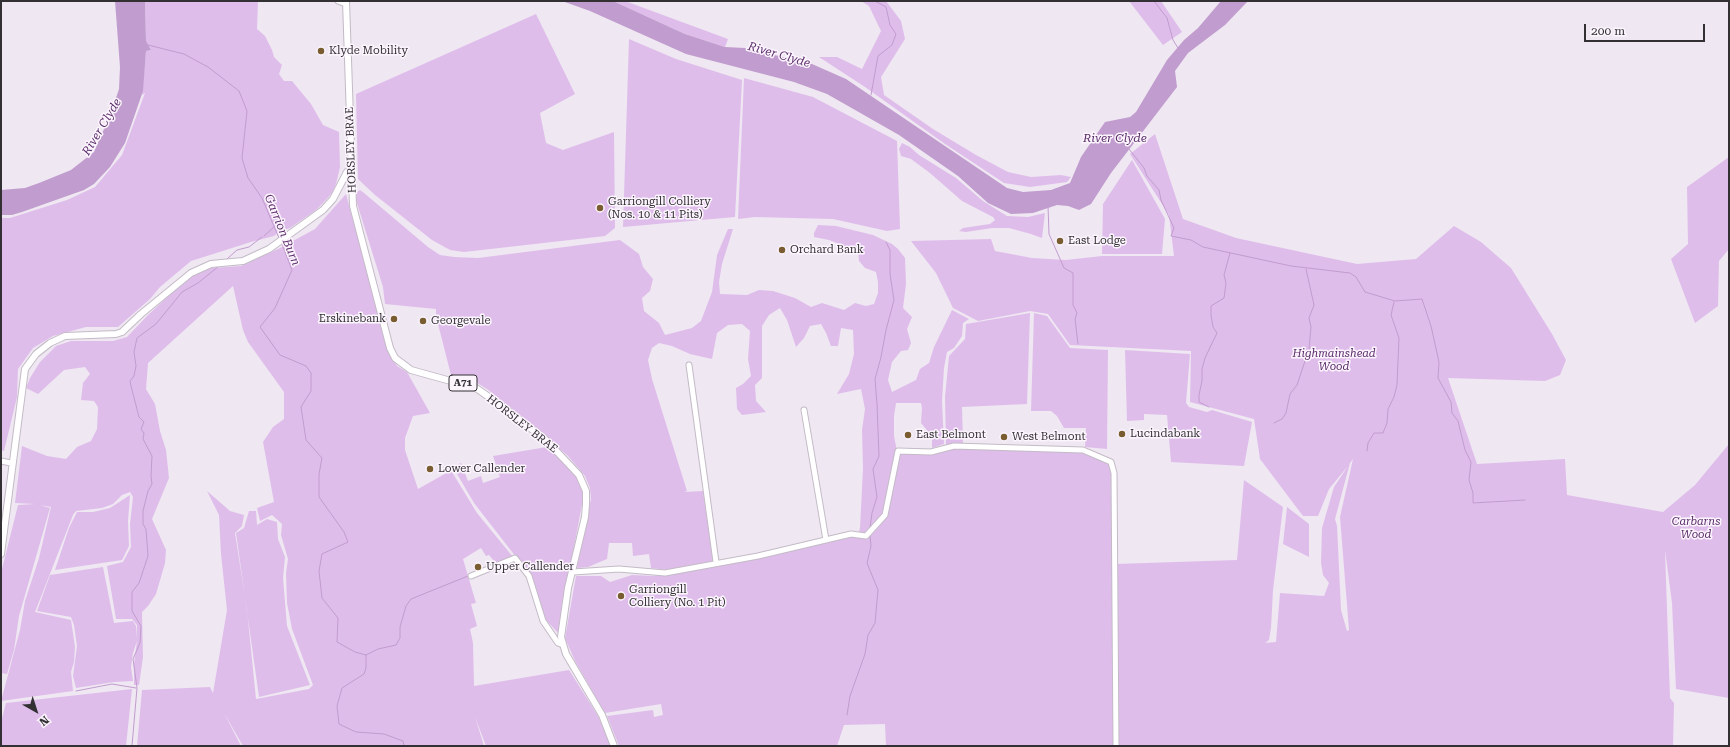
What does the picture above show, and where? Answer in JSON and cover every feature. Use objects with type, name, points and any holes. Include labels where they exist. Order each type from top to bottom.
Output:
[{"type":"main road","name":"HORSLEY BRAE","points":[[346,2],[353,206],[390,348],[395,358],[411,370],[476,388],[500,404],[546,440],[579,475],[586,491],[586,504],[573,572],[568,588],[562,628],[563,645],[573,668],[602,716],[614,746]]},
{"type":"main road","points":[[1,554],[11,463],[24,369],[41,350],[50,343],[64,336],[116,334],[122,332],[141,314],[191,273],[211,264],[243,261],[257,256],[277,244],[323,210],[333,200],[347,172],[351,171]]},
{"type":"street","points":[[338,1],[346,2]]},
{"type":"street","points":[[689,366],[716,562]]},
{"type":"street","points":[[804,410],[826,540]]},
{"type":"street","points":[[573,572],[619,569],[665,573],[716,562],[758,556],[851,534],[866,536],[886,515],[898,451],[931,452],[954,446],[1083,450],[1112,462],[1114,473],[1116,746]]},
{"type":"street","points":[[1,461],[11,463]]},
{"type":"street","points":[[471,576],[515,558],[529,576],[543,621],[558,643],[563,645]]},
{"type":"green space","points":[[145,1],[258,1],[257,29],[265,36],[274,57],[282,65],[279,74],[284,81],[292,81],[311,104],[323,125],[339,132],[340,167],[336,184],[332,193],[316,210],[290,228],[279,232],[274,236],[191,261],[160,287],[150,299],[118,327],[86,327],[53,336],[33,348],[18,369],[17,397],[4,451],[1,450],[1,218],[10,218],[67,200],[95,187],[122,155],[145,93],[142,95],[146,51],[151,50],[146,42]]},
{"type":"green space","points":[[613,1],[625,1],[728,39],[725,47],[685,34]]},
{"type":"green space","points":[[861,1],[886,1],[901,21],[905,39],[881,77],[884,95],[933,129],[1008,172],[1031,177],[1061,175],[1071,177],[1067,182],[1030,187],[1004,183],[819,57],[837,57],[862,69],[881,31],[869,6]]},
{"type":"green space","points":[[1129,1],[1161,1],[1182,32],[1163,45]]},
{"type":"green space","points":[[536,14],[575,94],[540,113],[546,143],[563,150],[614,132],[615,228],[605,236],[464,252],[450,250],[432,240],[375,195],[358,179],[356,94]]},
{"type":"green space","points":[[629,39],[676,59],[742,80],[735,217],[623,227]]},
{"type":"green space","points":[[744,78],[813,97],[897,141],[900,229],[887,231],[833,219],[755,217],[738,219]]},
{"type":"green space","points":[[1155,134],[1183,219],[1236,238],[1357,264],[1416,259],[1454,226],[1481,242],[1511,268],[1552,334],[1566,360],[1560,375],[1545,381],[1448,378],[1477,464],[1565,459],[1567,495],[1663,512],[1695,485],[1729,444],[1729,698],[1676,689],[1672,603],[1665,550],[1670,698],[1674,703],[1673,746],[886,746],[885,724],[844,725],[837,746],[619,746],[607,716],[653,710],[654,717],[663,715],[661,704],[605,713],[575,661],[565,638],[576,576],[601,576],[610,582],[632,575],[654,576],[677,573],[706,566],[715,567],[756,559],[779,552],[858,535],[860,528],[863,468],[862,430],[865,409],[861,389],[837,394],[849,374],[854,354],[853,330],[841,328],[838,346],[831,346],[821,324],[810,326],[804,338],[796,347],[787,320],[780,308],[769,315],[762,326],[762,378],[755,385],[756,401],[766,412],[742,415],[737,409],[736,388],[743,384],[751,376],[748,359],[750,331],[742,324],[728,325],[717,333],[712,359],[690,354],[672,346],[659,343],[652,348],[648,360],[652,379],[687,491],[684,492],[703,491],[713,561],[668,570],[651,568],[649,554],[633,556],[632,543],[609,543],[607,559],[588,567],[577,568],[591,499],[590,488],[585,476],[568,456],[487,389],[474,381],[451,375],[436,316],[436,309],[385,304],[383,287],[356,200],[357,192],[360,190],[364,193],[428,247],[440,255],[478,258],[620,240],[639,254],[643,267],[653,279],[650,291],[642,298],[644,311],[659,323],[665,335],[692,328],[701,321],[712,292],[717,255],[728,229],[733,229],[722,264],[719,282],[720,294],[747,295],[759,290],[773,291],[795,298],[811,307],[822,303],[844,310],[855,303],[866,306],[874,304],[878,293],[876,272],[865,268],[859,261],[858,251],[829,240],[814,237],[814,233],[818,225],[836,226],[873,235],[892,244],[905,258],[906,284],[903,308],[912,317],[907,329],[911,343],[908,350],[901,351],[892,362],[888,380],[892,392],[916,380],[920,369],[929,363],[934,347],[952,310],[969,319],[963,323],[962,336],[954,348],[947,352],[944,368],[942,401],[944,444],[932,448],[932,436],[921,423],[921,403],[896,403],[894,416],[894,436],[897,451],[961,447],[1083,450],[1111,462],[1115,564],[1237,560],[1244,480],[1283,507],[1273,590],[1271,628],[1269,640],[1265,643],[1276,642],[1280,593],[1324,596],[1329,583],[1323,575],[1321,563],[1322,528],[1334,487],[1348,466],[1329,489],[1318,516],[1303,516],[1260,459],[1254,419],[1190,402],[1191,351],[1070,345],[1048,314],[1030,311],[978,321],[953,308],[936,273],[911,241],[991,239],[995,251],[1032,258],[1066,260],[1102,256],[1174,256],[1169,215],[1130,154]],"holes":[[[1353,459],[1340,517],[1349,630],[1347,631],[1341,610],[1337,526],[1335,519],[1350,463]]]},
{"type":"green space","points":[[902,143],[956,178],[983,201],[1007,216],[1028,217],[1045,213],[1042,238],[1009,228],[992,228],[966,232],[959,231],[963,228],[990,224],[995,220],[993,217],[962,201],[930,173],[911,159],[901,156],[899,149]]},
{"type":"green space","points":[[1729,157],[1729,249],[1719,261],[1718,306],[1695,323],[1671,259],[1688,244],[1687,187]]},
{"type":"green space","points":[[1132,160],[1165,219],[1162,254],[1102,254],[1103,204]]},
{"type":"green space","points":[[346,194],[386,344],[397,366],[407,372],[430,413],[413,416],[405,438],[405,450],[418,489],[450,471],[452,472],[477,513],[513,557],[491,565],[494,561],[489,555],[486,556],[481,548],[463,559],[476,603],[471,604],[477,626],[470,629],[473,643],[474,686],[569,670],[598,716],[611,746],[486,746],[475,717],[484,746],[243,746],[224,713],[241,746],[137,746],[142,690],[210,687],[213,693],[227,610],[221,554],[219,515],[207,491],[230,511],[244,515],[242,526],[235,533],[247,610],[256,699],[309,689],[313,685],[292,629],[287,603],[286,573],[288,559],[281,535],[282,524],[272,515],[260,521],[257,508],[274,502],[263,442],[273,427],[284,419],[284,392],[248,342],[243,330],[233,286],[148,363],[146,389],[155,404],[160,431],[166,450],[169,478],[152,519],[166,550],[165,563],[156,594],[142,612],[143,657],[139,685],[134,685],[134,664],[137,641],[131,667],[133,681],[114,682],[76,688],[73,676],[77,646],[74,625],[71,617],[37,611],[50,575],[103,567],[114,623],[133,621],[136,626],[137,637],[137,625],[132,619],[116,619],[107,566],[123,562],[131,547],[130,524],[133,497],[130,492],[122,495],[113,504],[102,508],[76,511],[73,515],[35,612],[71,620],[75,647],[74,662],[71,672],[73,691],[1,701],[20,630],[25,601],[39,558],[51,507],[40,505],[50,508],[19,616],[14,650],[7,674],[1,673],[1,573],[18,505],[35,504],[15,503],[22,446],[47,456],[66,459],[77,447],[91,441],[97,429],[98,407],[94,401],[81,400],[83,383],[90,374],[85,367],[64,370],[38,394],[26,388],[30,378],[40,362],[56,346],[71,341],[113,341],[127,337],[191,275],[212,268],[241,266],[280,248],[315,229]]},
{"type":"green space","points":[[1030,313],[1027,404],[962,407],[963,443],[946,446],[945,397],[949,356],[965,339],[966,324]]},
{"type":"green space","points":[[1034,313],[1047,316],[1070,348],[1108,350],[1107,449],[1085,447],[1086,428],[1064,428],[1057,416],[1051,411],[1031,411]]},
{"type":"green space","points":[[1125,350],[1190,354],[1186,403],[1189,407],[1207,412],[1212,410],[1252,422],[1244,466],[1171,462],[1167,415],[1144,414],[1144,420],[1127,421]]},
{"type":"green space","points":[[547,447],[568,464],[576,475],[583,492],[583,499],[558,633],[546,620],[530,575],[474,503],[453,467],[461,463],[468,481],[481,476],[483,483],[500,477],[493,456]]},
{"type":"green space","points":[[130,495],[128,521],[129,546],[122,560],[55,570],[69,528],[77,512],[93,512],[110,508]]},
{"type":"green space","points":[[1287,507],[1309,524],[1309,557],[1283,544]]},
{"type":"green space","points":[[249,511],[256,511],[257,525],[267,519],[277,522],[278,539],[285,557],[283,578],[287,626],[310,685],[259,697],[236,533],[244,528]]},
{"type":"green space","points":[[132,689],[126,746],[1,746],[1,722],[6,703]]},
{"type":"water","name":"River Clyde","points":[[115,1],[145,1],[146,41],[151,50],[146,51],[143,91],[125,143],[110,167],[94,184],[84,190],[22,212],[12,215],[1,215],[1,190],[25,188],[71,170],[94,152],[111,113],[119,89],[120,67]]},
{"type":"water","name":"River Clyde","points":[[562,1],[613,1],[685,34],[725,47],[745,48],[812,64],[846,79],[1007,188],[1023,192],[1051,190],[1070,183],[1081,157],[1105,122],[1130,117],[1136,112],[1167,60],[1184,40],[1198,28],[1221,1],[1248,1],[1225,25],[1188,53],[1175,71],[1177,87],[1111,173],[1091,204],[1079,210],[1068,206],[1057,205],[1033,213],[1011,214],[988,203],[958,176],[899,135],[827,94],[794,82],[686,54],[590,11]]},
{"type":"waterway","points":[[871,95],[878,56],[892,45],[896,34],[890,25],[886,7],[875,1]]},
{"type":"waterway","points":[[1154,1],[1167,18],[1173,40],[1178,48]]},
{"type":"waterway","name":"Garrion Burn","points":[[148,45],[184,54],[208,67],[239,91],[247,111],[242,158],[248,178],[262,198],[279,238]]},
{"type":"waterway","points":[[1129,149],[1144,168],[1147,176],[1159,190],[1161,200],[1174,228],[1171,236],[1191,240],[1203,247],[1291,266],[1350,273],[1356,277],[1365,292],[1395,301],[1422,299],[1431,326],[1439,362],[1438,378],[1451,402],[1452,413],[1458,421],[1465,450],[1471,462],[1469,480],[1473,493],[1473,503],[1525,500]]},
{"type":"waterway","points":[[1048,206],[1049,234],[1064,268],[1073,273],[1073,305],[1077,313],[1075,319],[1078,344]]},
{"type":"waterway","points":[[264,236],[274,227]]},
{"type":"waterway","points":[[227,259],[237,250],[249,247],[262,237]]},
{"type":"waterway","points":[[870,528],[872,513],[877,497],[873,469],[879,456],[875,379],[894,300],[890,274],[890,250],[886,242]]},
{"type":"waterway","name":"Garrion Burn","points":[[282,244],[292,270],[275,308],[260,327],[280,355],[306,366],[311,373],[311,391],[301,407],[306,440],[322,458],[319,474],[319,497],[344,532],[348,542],[322,554],[319,571],[322,598],[338,618],[337,642],[355,652],[366,655],[366,668],[364,674],[342,688],[337,706],[339,724],[356,732],[384,734],[403,741],[404,746]]},
{"type":"waterway","points":[[1209,407],[1199,402],[1202,369],[1205,358],[1217,333],[1213,327],[1211,306],[1224,298],[1226,283],[1224,275],[1230,253]]},
{"type":"waterway","points":[[132,746],[137,688],[133,659],[140,643],[141,626],[132,611],[132,592],[139,583],[148,556],[146,529],[143,524],[143,511],[148,491],[152,484],[152,456],[143,439],[144,433],[141,429],[144,422],[139,417],[130,381],[134,376],[136,366],[134,352],[137,338],[156,324],[182,292],[198,283],[219,266]]},
{"type":"waterway","points":[[1274,423],[1282,419],[1286,413],[1290,394],[1297,385],[1309,349],[1311,327],[1309,318],[1314,305],[1306,269]]},
{"type":"waterway","points":[[1367,451],[1368,443],[1374,433],[1383,433],[1387,423],[1388,409],[1394,397],[1397,385],[1399,338],[1391,315],[1394,302]]},
{"type":"waterway","points":[[847,715],[850,696],[865,654],[868,635],[875,623],[878,590],[867,563],[871,546],[870,535]]},
{"type":"waterway","points":[[366,655],[378,649],[396,645],[400,638],[400,627],[406,606],[411,599],[468,576]]},
{"type":"waterway","points":[[76,691],[112,684],[136,688]]},
{"type":"place","name":"Klyde Mobility","points":[[321,51]]},
{"type":"place","name":"Garriongill Colliery (Nos. 10 & 11 Pits)","points":[[600,208]]},
{"type":"place","name":"East Lodge","points":[[1060,241]]},
{"type":"place","name":"Orchard Bank","points":[[782,250]]},
{"type":"place","name":"Erskinebank","points":[[394,319]]},
{"type":"place","name":"Georgevale","points":[[423,321]]},
{"type":"place","name":"Lucindabank","points":[[1122,434]]},
{"type":"place","name":"East Belmont","points":[[908,435]]},
{"type":"place","name":"West Belmont","points":[[1004,437]]},
{"type":"place","name":"Lower Callender","points":[[430,469]]},
{"type":"place","name":"Upper Callender","points":[[478,567]]},
{"type":"place","name":"Garriongill Colliery (No. 1 Pit)","points":[[621,596]]},
{"type":"park label","name":"Highmainshead Wood","points":[[1334,360]]},
{"type":"park label","name":"Carbarns Wood","points":[[1696,528]]}]
